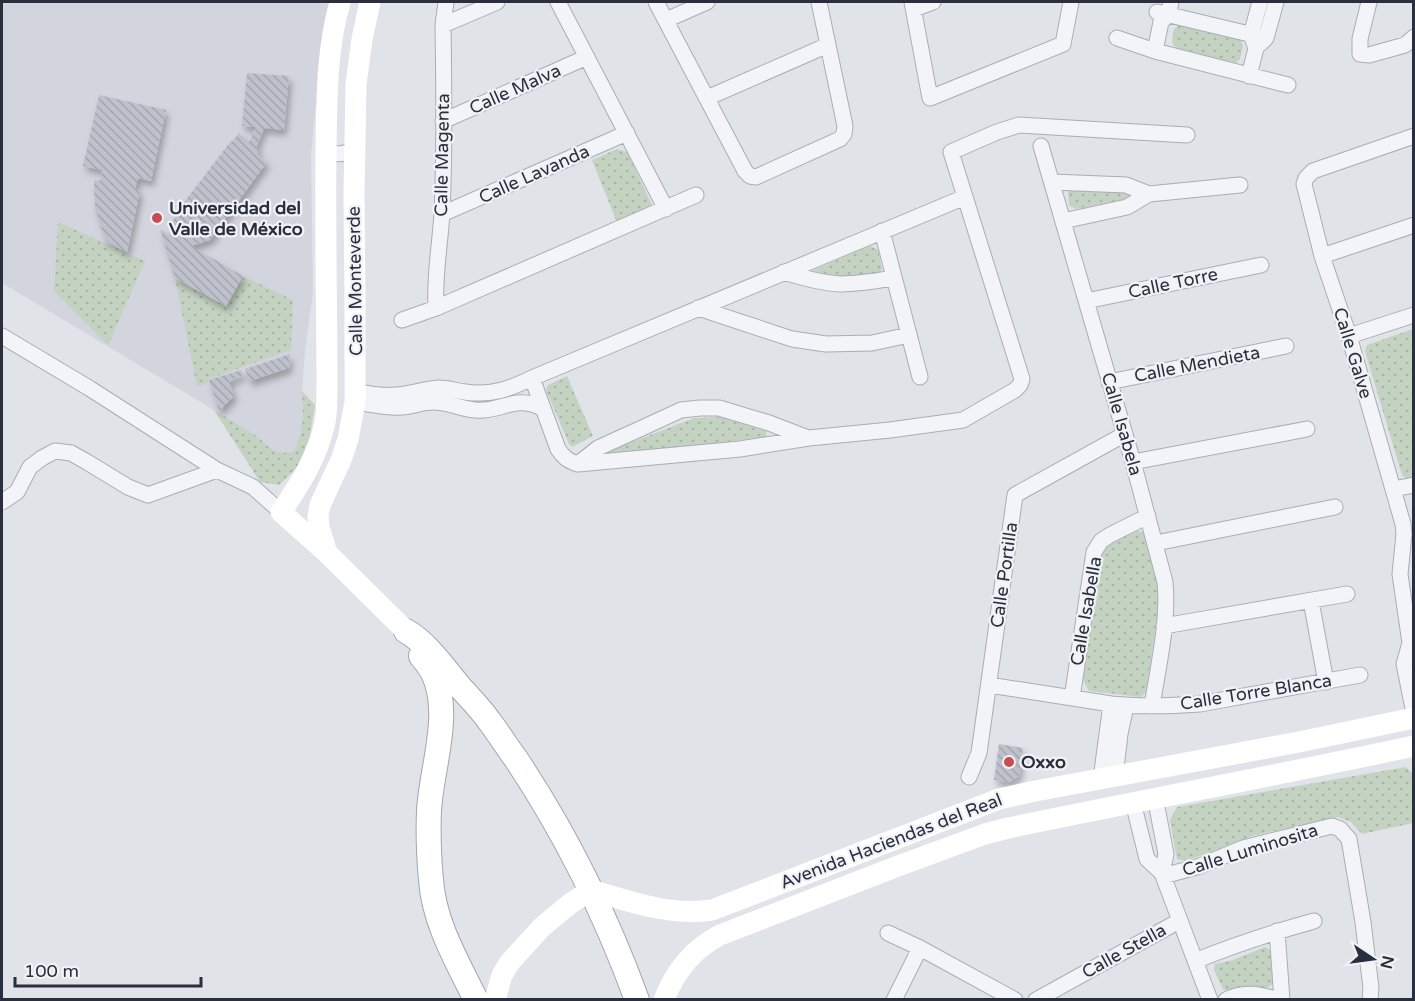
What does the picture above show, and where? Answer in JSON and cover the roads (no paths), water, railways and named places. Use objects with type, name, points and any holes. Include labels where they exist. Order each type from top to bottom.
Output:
[{"type":"main road","name":"Calle Monteverde","points":[[281,512],[309,467],[326,420],[325,184],[328,64],[333,25],[340,2]]},
{"type":"main road","name":"Calle Monteverde","points":[[327,554],[318,516],[320,505],[348,439],[355,396],[356,84],[370,2]]},
{"type":"main road","points":[[281,512],[406,632],[415,637],[444,667],[490,722],[556,823],[591,890],[637,999]]},
{"type":"main road","points":[[406,632],[410,642],[435,677],[439,692],[441,711],[439,735],[429,811],[431,882],[437,915],[476,999]]},
{"type":"main road","name":"Avenida Haciendas del Real","points":[[591,890],[639,905],[665,910],[706,911],[999,799],[1299,742],[1413,716]]},
{"type":"main road","points":[[1299,742],[1304,770]]},
{"type":"main road","name":"Avenida Haciendas del Real","points":[[664,999],[686,959],[708,941],[985,834],[1413,746]]},
{"type":"main road","points":[[889,841],[898,866]]},
{"type":"main road","points":[[495,999],[502,975],[510,962],[542,927],[591,890]]},
{"type":"street","name":"Calle Magenta","points":[[436,308],[435,294],[442,214],[443,25],[446,2]]},
{"type":"street","points":[[443,25],[497,2]]},
{"type":"street","points":[[558,2],[666,209]]},
{"type":"street","points":[[656,2],[745,171],[750,176],[756,177],[840,139],[844,134],[845,126],[819,2]]},
{"type":"street","points":[[666,20],[707,2]]},
{"type":"street","points":[[933,2],[913,5],[930,99],[1063,44],[1071,2]]},
{"type":"street","points":[[1249,76],[1258,40],[1260,2]]},
{"type":"street","points":[[1258,40],[1276,2]]},
{"type":"street","points":[[1369,2],[1360,39],[1360,54],[1369,55],[1404,45],[1413,37]]},
{"type":"street","points":[[1155,51],[1163,11],[1258,40]]},
{"type":"street","points":[[1117,38],[1155,51],[1288,85]]},
{"type":"street","points":[[707,98],[828,45]]},
{"type":"street","name":"Calle Malva","points":[[443,121],[587,57]]},
{"type":"street","points":[[532,378],[558,449],[563,457],[578,464],[740,449],[809,438],[963,420],[1015,390],[1020,386],[1022,379],[951,152],[1019,125],[1187,135]]},
{"type":"street","name":"Calle Lavanda","points":[[442,214],[627,133]]},
{"type":"street","name":"Calle Galve","points":[[1413,136],[1313,171],[1304,184],[1322,256],[1349,336],[1403,524],[1412,646],[1409,663],[1413,716]]},
{"type":"street","name":"Calle Isabela","points":[[1041,146],[1134,462],[1156,543],[1166,591],[1164,626],[1152,706]]},
{"type":"street","points":[[326,151],[344,154],[355,148]]},
{"type":"street","points":[[325,184],[330,178],[339,176],[354,186]]},
{"type":"street","points":[[1052,182],[1126,185],[1149,194]]},
{"type":"street","points":[[1063,221],[1127,207],[1149,194],[1240,185]]},
{"type":"street","points":[[402,320],[436,308],[696,195]]},
{"type":"street","points":[[355,396],[399,395],[447,388],[483,394],[498,392],[965,196]]},
{"type":"street","points":[[1322,256],[1413,225]]},
{"type":"street","points":[[882,231],[920,377]]},
{"type":"street","name":"Calle Torre","points":[[1086,301],[1261,265]]},
{"type":"street","points":[[784,272],[813,281],[839,284],[894,278]]},
{"type":"street","points":[[698,308],[792,339],[826,344],[872,343],[909,335]]},
{"type":"street","points":[[1349,336],[1413,315]]},
{"type":"street","points":[[2,336],[216,470],[253,487],[281,512]]},
{"type":"street","name":"Calle Mendieta","points":[[1109,382],[1286,346]]},
{"type":"street","points":[[355,396],[385,407],[434,402],[449,403],[474,410],[489,410],[510,403],[522,402],[532,403],[542,408]]},
{"type":"street","points":[[578,464],[598,448],[681,411],[700,408],[719,408],[809,438]]},
{"type":"street","points":[[1134,462],[1307,429]]},
{"type":"street","name":"Calle Portilla","points":[[969,777],[979,753],[1015,495],[1125,434]]},
{"type":"street","points":[[2,502],[17,492],[30,466],[55,451],[71,453],[128,488],[148,495],[216,470]]},
{"type":"street","points":[[1394,489],[1413,485]]},
{"type":"street","points":[[1156,543],[1335,507]]},
{"type":"street","name":"Calle Isabella","points":[[1072,698],[1094,552],[1101,541],[1110,535],[1148,516]]},
{"type":"street","points":[[1164,626],[1347,594]]},
{"type":"street","points":[[1311,601],[1326,682]]},
{"type":"street","name":"Calle Torre Blanca","points":[[1152,706],[1200,704],[1360,675]]},
{"type":"street","points":[[989,685],[1118,705],[1152,706]]},
{"type":"street","points":[[1108,778],[1118,705]]},
{"type":"street","name":"Calle Stella","points":[[1155,798],[1166,854],[1162,874]]},
{"type":"street","name":"Calle Stella","points":[[1133,802],[1147,859],[1162,874],[1210,999]]},
{"type":"street","name":"Calle Luminosita","points":[[1162,874],[1200,866],[1243,848],[1332,826],[1340,829],[1350,839],[1364,922],[1371,988],[1370,999]]},
{"type":"street","points":[[1142,838],[1162,833]]},
{"type":"street","name":"Calle Stella","points":[[1036,999],[1179,921]]},
{"type":"street","points":[[1195,961],[1227,948],[1314,921]]},
{"type":"street","points":[[1226,999],[1246,993],[1281,999],[1278,931]]},
{"type":"street","points":[[888,933],[1015,999]]},
{"type":"street","points":[[894,999],[920,948]]},
{"type":"place","name":"Universidad del Valle de México","points":[[157,218]]},
{"type":"place","name":"Oxxo","points":[[1009,762]]}]
